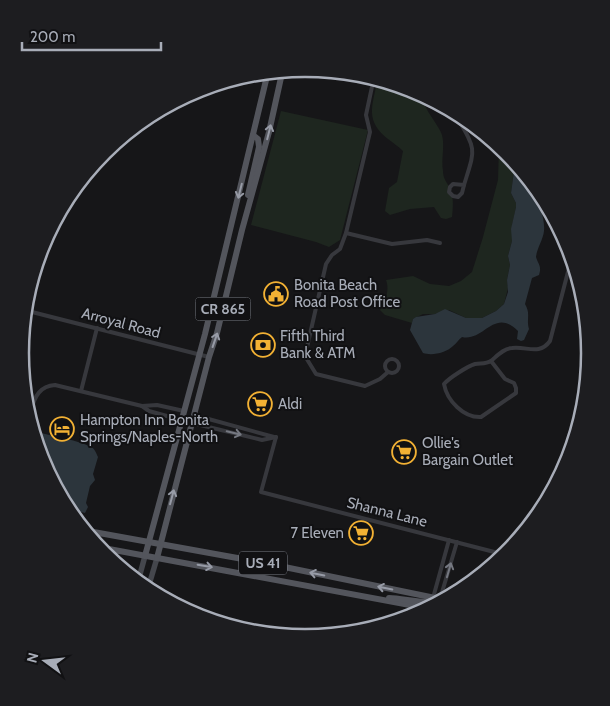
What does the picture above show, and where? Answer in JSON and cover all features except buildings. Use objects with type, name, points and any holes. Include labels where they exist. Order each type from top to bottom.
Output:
[{"type":"main road","name":"CR 865","points":[[150,582],[208,357],[218,333],[281,78]]},
{"type":"main road","name":"CR 865","points":[[140,574],[200,355],[266,79]]},
{"type":"main road","points":[[247,213],[247,201],[259,147],[258,139],[253,135]]},
{"type":"main road","name":"US 41","points":[[95,532],[265,563],[433,598]]},
{"type":"main road","name":"US 41","points":[[112,550],[416,606]]},
{"type":"main road","points":[[376,598],[403,598],[425,602]]},
{"type":"street","points":[[372,85],[366,114],[370,132],[346,233],[340,249],[332,255],[326,264],[304,356],[316,374],[360,386],[370,384],[388,372]]},
{"type":"street","points":[[461,125],[473,148],[472,159],[464,185]]},
{"type":"street","points":[[346,233],[392,244],[427,240],[440,243]]},
{"type":"street","points":[[491,361],[504,379],[514,383],[516,393],[486,415],[476,418],[465,415],[451,398],[444,384],[456,373],[475,364],[486,364],[507,349],[538,350],[547,345],[550,341],[569,270]]},
{"type":"street","name":"Arroyal Road","points":[[32,312],[208,357]]},
{"type":"street","points":[[81,391],[97,328]]},
{"type":"street","points":[[33,404],[38,393],[48,386],[55,385],[142,406],[157,405],[184,411]]},
{"type":"street","points":[[142,406],[149,411],[181,420]]},
{"type":"street","points":[[194,415],[276,438]]},
{"type":"street","points":[[192,423],[262,440],[269,444],[272,451]]},
{"type":"street","points":[[262,440],[276,438]]},
{"type":"street","points":[[272,451],[276,438]]},
{"type":"street","name":"Shanna Lane","points":[[272,451],[262,492],[496,552]]},
{"type":"street","points":[[439,594],[449,540]]},
{"type":"street","points":[[440,594],[457,542]]},
{"type":"shaded area","points":[[376,86],[394,91],[424,104],[442,135],[443,174],[452,195],[452,217],[441,218],[434,207],[410,209],[390,215],[385,211],[389,188],[397,182],[403,151],[376,126],[373,120],[372,106]]},
{"type":"shaded area","points":[[281,111],[368,130],[340,240],[329,247],[251,225]]},
{"type":"shaded area","points":[[499,157],[514,172],[511,193],[516,203],[512,226],[512,241],[508,256],[510,265],[507,280],[508,288],[504,304],[496,311],[482,318],[466,318],[449,310],[435,314],[423,314],[413,319],[412,323],[385,315],[380,310],[387,292],[386,280],[413,276],[430,284],[449,286],[461,281],[472,272],[498,180]]},
{"type":"shaded area","points":[[514,172],[535,200],[541,210],[544,222],[544,231],[536,257],[540,272],[539,275],[532,278],[525,304],[528,311],[529,329],[524,340],[517,339],[518,331],[510,325],[502,323],[489,327],[477,335],[462,337],[443,352],[423,353],[410,330],[413,319],[416,317],[435,314],[445,309],[466,318],[482,318],[496,311],[504,304],[508,292],[507,280],[510,265],[508,256],[512,241],[511,229],[516,207],[511,193]]},
{"type":"shaded area","points":[[41,433],[80,442],[94,449],[98,457],[93,474],[95,480],[90,486],[86,503],[88,507],[85,513],[79,511],[57,475]]},
{"type":"place","name":"Bonita Beach Road Post Office","points":[[276,294]]},
{"type":"place","name":"Fifth Third Bank & ATM","points":[[263,345]]},
{"type":"place","name":"Aldi","points":[[260,404]]},
{"type":"place","name":"Hampton Inn Bonita Springs/Naples-North","points":[[62,429]]},
{"type":"place","name":"Ollie's Bargain Outlet","points":[[404,452]]},
{"type":"place","name":"7 Eleven","points":[[361,533]]}]
